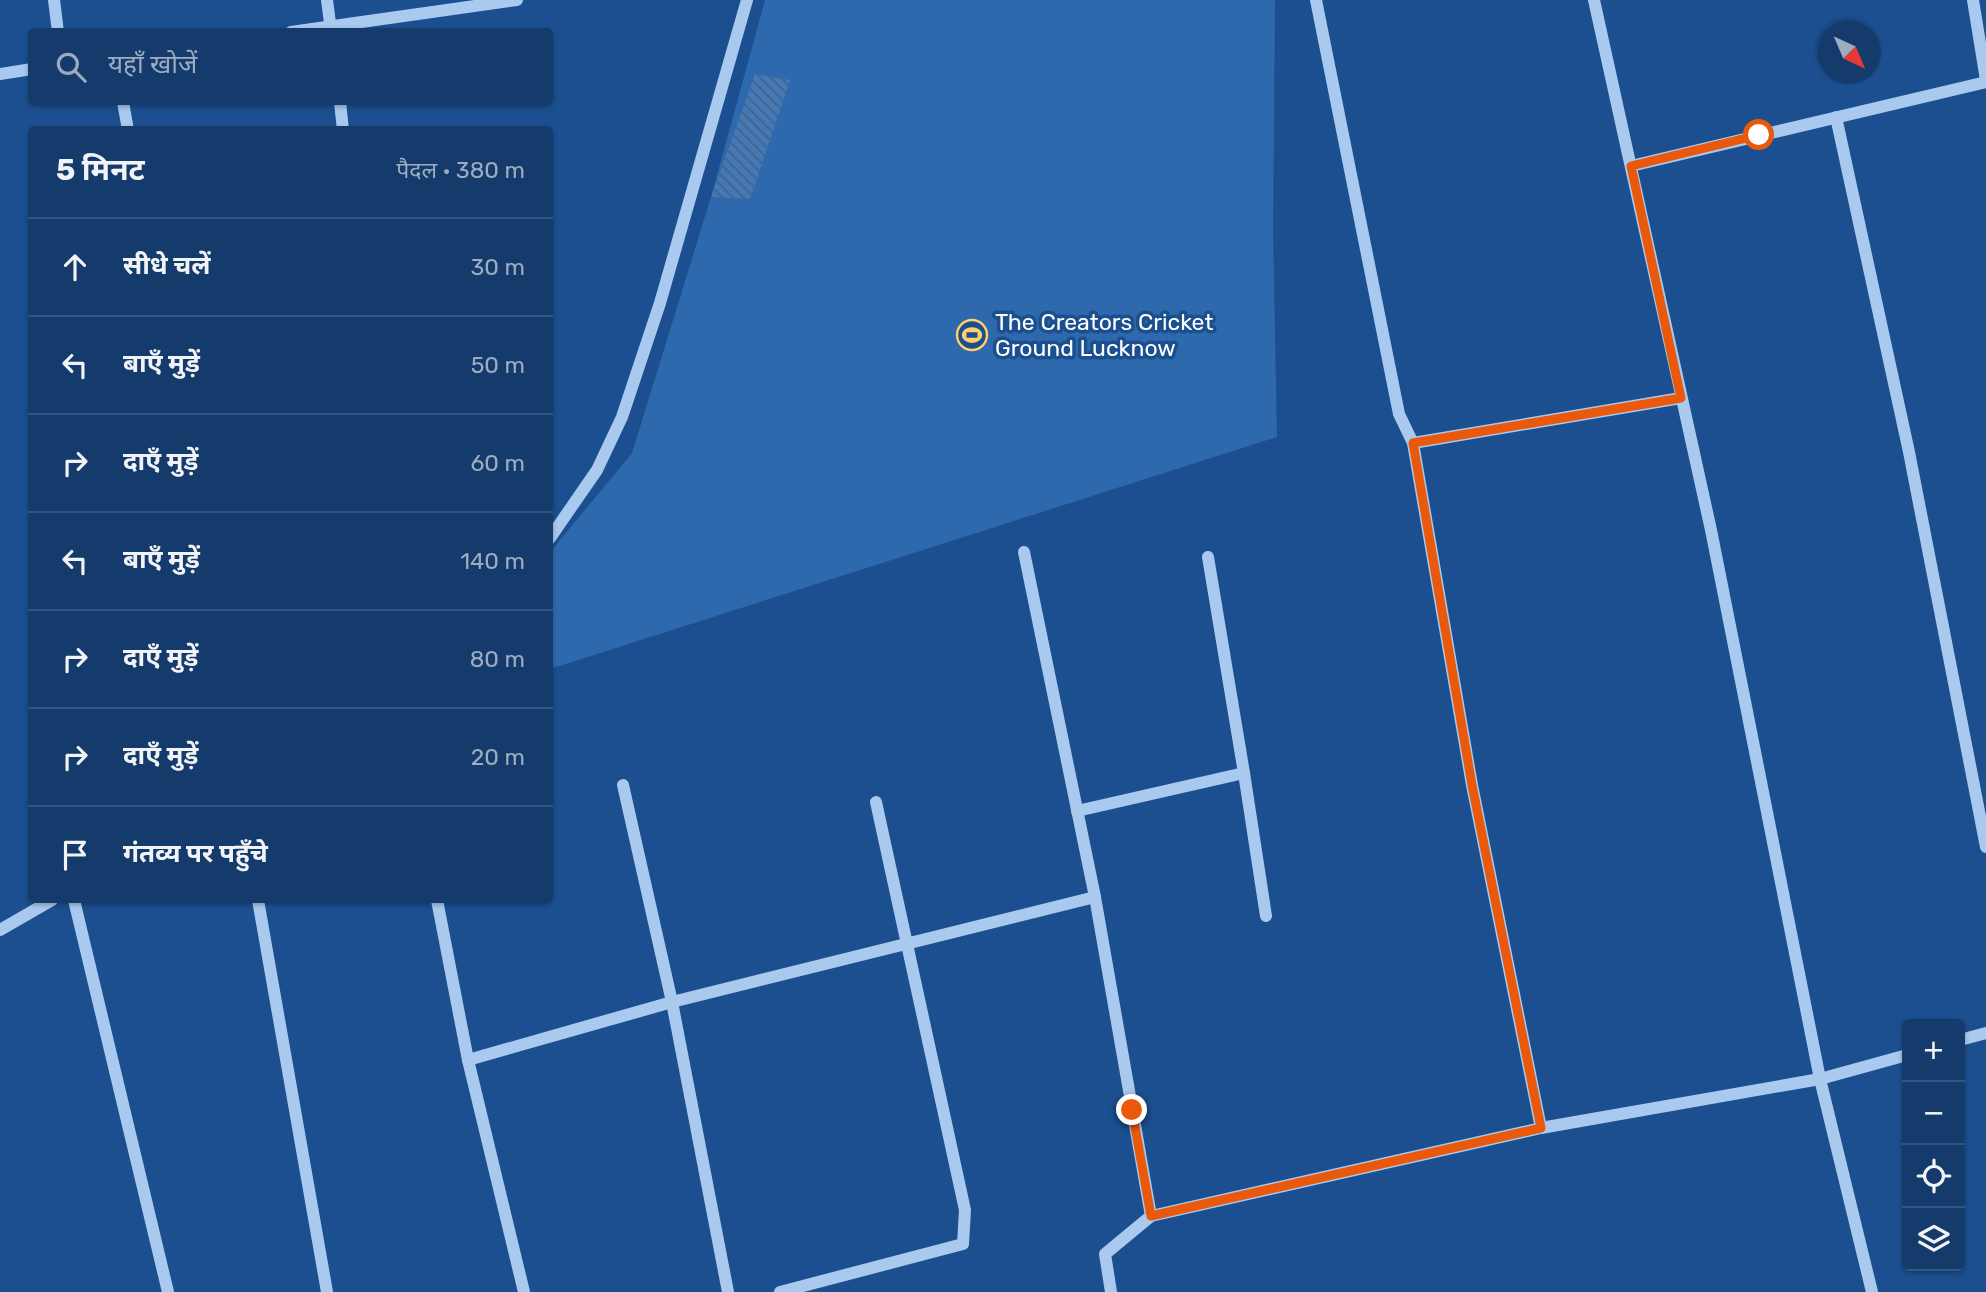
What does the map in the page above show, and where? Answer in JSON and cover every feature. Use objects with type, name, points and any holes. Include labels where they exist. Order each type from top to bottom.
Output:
[{"type":"street","points":[[54,0],[58,28]]},
{"type":"street","points":[[327,0],[330,28]]},
{"type":"street","points":[[336,28],[517,0]]},
{"type":"street","points":[[553,534],[597,470],[622,417],[660,303],[747,0]]},
{"type":"street","points":[[1316,0],[1399,414],[1413,443],[1472,785],[1541,1128]]},
{"type":"street","points":[[1594,0],[1681,398],[1820,1079],[1871,1292]]},
{"type":"street","points":[[1631,166],[1986,81],[1973,0]]},
{"type":"street","points":[[0,74],[28,70]]},
{"type":"street","points":[[124,105],[127,126]]},
{"type":"street","points":[[340,105],[343,126]]},
{"type":"street","points":[[1836,117],[1909,452],[1986,847]]},
{"type":"street","points":[[1413,443],[1681,398]]},
{"type":"street","points":[[1024,552],[1095,897],[1151,1216]]},
{"type":"street","points":[[1208,557],[1266,916]]},
{"type":"street","points":[[1077,811],[1244,773]]},
{"type":"street","points":[[623,785],[672,1002],[728,1292]]},
{"type":"street","points":[[780,1292],[963,1244],[965,1210],[876,802]]},
{"type":"street","points":[[468,1060],[672,1002],[1095,897]]},
{"type":"street","points":[[0,930],[47,903]]},
{"type":"street","points":[[75,903],[168,1292]]},
{"type":"street","points":[[259,903],[327,1292]]},
{"type":"street","points":[[438,903],[468,1060],[524,1292]]},
{"type":"street","points":[[1965,1038],[1986,1032]]},
{"type":"street","points":[[1111,1292],[1105,1254],[1151,1216],[1541,1128],[1820,1079],[1902,1056]]},
{"type":"shaded area","name":"The Creators Cricket Ground Lucknow","points":[[765,0],[1275,0],[1273,233],[1277,437],[553,668],[553,548],[632,453],[711,197]]},
{"type":"building","points":[[755,74],[790,80],[750,199],[711,197]]},
{"type":"place","name":"The Creators Cricket Ground Lucknow","points":[[972,335]]},
{"type":"route","points":[[1132,1110],[1151,1216],[1541,1128],[1472,785],[1413,443],[1681,398],[1631,166],[1759,135]]}]
